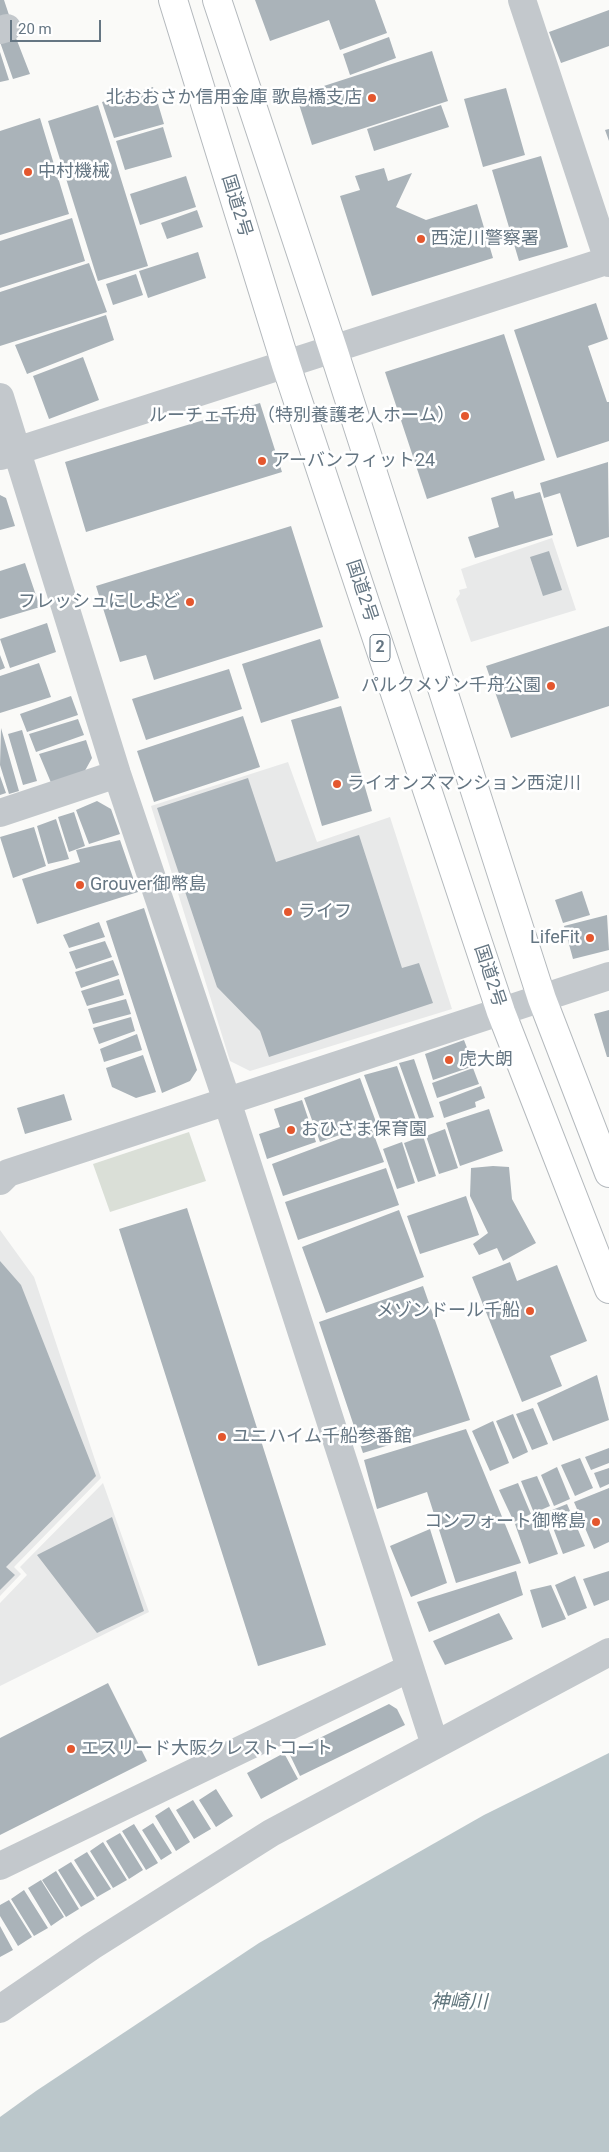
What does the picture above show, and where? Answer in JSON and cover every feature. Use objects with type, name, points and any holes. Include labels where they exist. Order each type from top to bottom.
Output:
[{"type":"highway","name":"国道2号","points":[[172,0],[286,365],[501,1012],[609,1289]]},
{"type":"highway","points":[[217,0],[333,349],[542,998],[609,1173]]},
{"type":"street","points":[[9,454],[609,261],[522,0]]},
{"type":"street","points":[[0,397],[9,454],[228,1101],[435,1745]]},
{"type":"street","points":[[0,813],[117,774]]},
{"type":"street","points":[[3,1174],[609,976]]},
{"type":"street","points":[[0,2009],[92,1946],[271,1833],[609,1652]]},
{"type":"street","points":[[0,1866],[410,1668]]},
{"type":"shaded area","points":[[552,538],[576,610],[471,642],[456,599],[460,594],[459,590],[467,588],[461,569]]},
{"type":"shaded area","name":"ライフ","points":[[288,762],[317,842],[390,817],[452,1009],[250,1071],[230,1061],[151,806]]},
{"type":"shaded area","points":[[189,1132],[206,1181],[110,1212],[93,1164]]},
{"type":"shaded area","points":[[0,1230],[34,1277],[101,1478],[14,1567],[21,1574],[0,1596]]},
{"type":"shaded area","points":[[103,1483],[149,1612],[0,1686],[0,1603],[27,1575],[20,1567]]},
{"type":"water","name":"神崎川","points":[[609,1753],[609,2152],[0,2152],[0,2117],[36,2091],[259,1943],[484,1815]]},
{"type":"building","points":[[0,0],[4,0],[9,15],[0,18]]},
{"type":"building","points":[[255,0],[375,0],[387,33],[340,50],[329,20],[270,41]]},
{"type":"building","points":[[609,10],[609,46],[561,63],[549,32]]},
{"type":"building","points":[[389,37],[396,58],[350,75],[343,54]]},
{"type":"building","points":[[16,38],[30,74],[13,79],[0,42]]},
{"type":"building","name":"北おおさか信用金庫 歌島橋支店","points":[[432,51],[448,101],[312,145],[296,95]]},
{"type":"building","points":[[0,52],[9,80],[0,82]]},
{"type":"building","points":[[153,87],[164,124],[114,138],[102,102]]},
{"type":"building","points":[[506,88],[525,155],[483,167],[464,99]]},
{"type":"building","points":[[98,105],[148,266],[98,281],[48,121]]},
{"type":"building","points":[[441,105],[449,127],[374,151],[367,129]]},
{"type":"building","name":"中村機械","points":[[40,118],[69,214],[0,235],[0,131]]},
{"type":"building","points":[[163,127],[172,157],[125,170],[116,141]]},
{"type":"building","points":[[609,129],[609,141],[605,130]]},
{"type":"building","points":[[541,156],[568,247],[519,261],[492,170]]},
{"type":"building","name":"西淀川警察署","points":[[384,168],[388,181],[412,173],[396,207],[426,220],[477,204],[493,258],[372,296],[340,196],[360,190],[355,176]]},
{"type":"building","points":[[186,176],[196,207],[140,225],[130,194]]},
{"type":"building","points":[[197,210],[203,227],[167,239],[161,223]]},
{"type":"building","points":[[72,218],[85,261],[0,288],[0,241]]},
{"type":"building","points":[[198,252],[206,278],[148,298],[139,271]]},
{"type":"building","points":[[89,263],[107,312],[0,346],[0,292]]},
{"type":"building","points":[[136,274],[143,295],[113,305],[106,284]]},
{"type":"building","points":[[596,303],[608,339],[588,346],[607,402],[609,402],[609,441],[557,458],[514,330]]},
{"type":"building","points":[[106,315],[114,340],[27,374],[15,345]]},
{"type":"building","name":"ルーチェ千舟（特別養護老人ホーム）","points":[[504,334],[545,460],[427,499],[385,372]]},
{"type":"building","points":[[83,357],[99,400],[49,419],[33,376]]},
{"type":"building","points":[[260,403],[282,472],[86,532],[65,462]]},
{"type":"building","points":[[608,462],[609,537],[577,547],[560,493],[544,498],[540,483]]},
{"type":"building","points":[[513,491],[515,499],[540,492],[553,535],[475,558],[468,537],[499,527],[491,498]]},
{"type":"building","points":[[0,495],[6,498],[15,526],[0,530]]},
{"type":"building","points":[[291,526],[323,627],[154,680],[146,655],[120,662],[96,586]]},
{"type":"building","points":[[549,551],[562,590],[543,596],[530,557]]},
{"type":"building","points":[[25,563],[40,607],[0,619],[0,571]]},
{"type":"building","points":[[47,623],[56,652],[10,668],[0,639]]},
{"type":"building","name":"パルクメゾン千舟公園","points":[[609,626],[609,706],[511,738],[486,666]]},
{"type":"building","points":[[320,639],[339,698],[261,723],[242,664]]},
{"type":"building","points":[[0,655],[5,668],[0,670]]},
{"type":"building","points":[[39,663],[51,697],[0,713],[0,676]]},
{"type":"building","points":[[229,669],[242,709],[146,740],[132,699]]},
{"type":"building","points":[[71,696],[78,715],[27,732],[20,714]]},
{"type":"building","name":"ライオンズマンション西淀川","points":[[341,706],[372,811],[322,826],[291,720]]},
{"type":"building","points":[[243,716],[260,767],[154,802],[137,751]]},
{"type":"building","points":[[78,719],[84,735],[36,752],[29,734]]},
{"type":"building","points":[[1,728],[19,791],[9,794],[0,765]]},
{"type":"building","points":[[22,730],[37,781],[23,785],[8,734]]},
{"type":"building","points":[[86,740],[92,758],[82,776],[52,785],[39,754]]},
{"type":"building","points":[[0,776],[6,793],[0,795]]},
{"type":"building","name":"ライフ","points":[[248,778],[276,862],[359,835],[402,968],[419,963],[433,1003],[269,1057],[260,1031],[217,987],[157,808]]},
{"type":"building","points":[[97,801],[111,809],[120,834],[89,844],[76,810]]},
{"type":"building","points":[[74,812],[85,846],[69,852],[58,817]]},
{"type":"building","points":[[56,819],[69,859],[48,864],[37,826]]},
{"type":"building","points":[[34,827],[46,866],[13,878],[0,837]]},
{"type":"building","name":"Grouver御幣島","points":[[120,840],[138,892],[37,924],[22,879],[80,862],[76,850]]},
{"type":"building","points":[[582,891],[590,915],[563,923],[555,900]]},
{"type":"building","points":[[144,908],[197,1070],[190,1081],[162,1093],[106,921]]},
{"type":"building","points":[[607,915],[609,950],[573,959],[564,926]]},
{"type":"building","points":[[99,922],[105,937],[69,948],[63,935]]},
{"type":"building","points":[[105,941],[112,957],[76,969],[69,952]]},
{"type":"building","points":[[113,960],[119,975],[81,988],[75,972]]},
{"type":"building","points":[[119,979],[124,995],[87,1006],[81,991]]},
{"type":"building","points":[[126,999],[131,1014],[93,1024],[88,1009]]},
{"type":"building","points":[[609,1010],[609,1057],[607,1057],[594,1014]]},
{"type":"building","points":[[131,1017],[135,1031],[99,1044],[93,1028]]},
{"type":"building","points":[[137,1034],[142,1050],[104,1062],[100,1049]]},
{"type":"building","name":"虎大朗","points":[[464,1040],[474,1066],[433,1080],[425,1054]]},
{"type":"building","points":[[143,1055],[156,1092],[136,1098],[112,1087],[106,1068]]},
{"type":"building","points":[[414,1059],[434,1117],[420,1121],[399,1063]]},
{"type":"building","points":[[397,1066],[417,1123],[385,1132],[364,1075]]},
{"type":"building","points":[[473,1068],[479,1084],[437,1098],[432,1083]]},
{"type":"building","points":[[360,1078],[376,1122],[320,1142],[304,1098]]},
{"type":"building","points":[[481,1086],[485,1098],[475,1102],[476,1107],[444,1118],[439,1102]]},
{"type":"building","points":[[64,1094],[72,1120],[25,1134],[17,1108]]},
{"type":"building","name":"おひさま保育園","points":[[302,1100],[316,1142],[267,1159],[259,1134],[280,1127],[274,1109]]},
{"type":"building","points":[[489,1109],[503,1151],[460,1166],[446,1123]]},
{"type":"building","points":[[371,1127],[384,1162],[283,1196],[272,1164]]},
{"type":"building","points":[[445,1129],[458,1168],[439,1174],[426,1136]]},
{"type":"building","points":[[423,1136],[436,1176],[418,1182],[404,1143]]},
{"type":"building","points":[[402,1142],[415,1183],[397,1189],[383,1149]]},
{"type":"building","points":[[509,1167],[512,1199],[536,1243],[503,1261],[497,1248],[479,1255],[473,1244],[488,1233],[470,1196],[471,1168]]},
{"type":"building","points":[[386,1168],[399,1205],[298,1240],[285,1202]]},
{"type":"building","points":[[466,1196],[479,1235],[420,1254],[407,1216]]},
{"type":"building","name":"ユニハイム千船参番館","points":[[187,1208],[326,1645],[258,1666],[119,1229]]},
{"type":"building","points":[[399,1210],[424,1277],[326,1313],[302,1247]]},
{"type":"building","points":[[0,1261],[21,1285],[96,1476],[6,1567],[15,1575],[0,1590]]},
{"type":"building","name":"メゾンドール千船","points":[[510,1262],[517,1281],[557,1265],[587,1341],[550,1356],[562,1386],[522,1402],[472,1277]]},
{"type":"building","points":[[423,1286],[470,1420],[363,1453],[319,1322]]},
{"type":"building","points":[[597,1375],[609,1420],[553,1441],[537,1403]]},
{"type":"building","points":[[533,1408],[548,1444],[532,1450],[516,1414]]},
{"type":"building","points":[[513,1414],[528,1452],[513,1459],[496,1421]]},
{"type":"building","points":[[493,1421],[509,1463],[490,1471],[472,1431]]},
{"type":"building","points":[[466,1429],[521,1563],[456,1583],[427,1492],[377,1509],[364,1460]]},
{"type":"building","points":[[609,1448],[609,1463],[591,1470],[585,1457]]},
{"type":"building","points":[[580,1458],[593,1488],[575,1496],[561,1465]]},
{"type":"building","points":[[557,1467],[570,1499],[554,1506],[541,1475]]},
{"type":"building","points":[[609,1468],[609,1484],[600,1488],[594,1473]]},
{"type":"building","points":[[537,1476],[550,1506],[534,1513],[521,1481]]},
{"type":"building","points":[[518,1483],[531,1514],[514,1522],[499,1490]]},
{"type":"building","name":"コンフォート御幣島","points":[[609,1488],[609,1542],[594,1549],[574,1502]]},
{"type":"building","points":[[567,1504],[585,1546],[563,1554],[547,1512]]},
{"type":"building","points":[[543,1514],[558,1554],[529,1564],[515,1524]]},
{"type":"building","points":[[112,1517],[144,1611],[97,1633],[37,1555]]},
{"type":"building","points":[[430,1529],[447,1583],[411,1597],[390,1546]]},
{"type":"building","points":[[516,1571],[523,1595],[429,1632],[417,1602]]},
{"type":"building","points":[[609,1571],[609,1600],[594,1606],[583,1579]]},
{"type":"building","points":[[575,1576],[587,1608],[568,1616],[555,1585]]},
{"type":"building","points":[[551,1585],[566,1619],[542,1628],[530,1590]]},
{"type":"building","points":[[499,1613],[513,1639],[445,1665],[433,1641]]},
{"type":"building","name":"エスリード大阪クレストコート","points":[[108,1683],[147,1761],[0,1835],[0,1738]]},
{"type":"building","points":[[389,1704],[397,1709],[405,1725],[300,1776],[289,1753]]},
{"type":"building","points":[[284,1753],[298,1779],[261,1799],[247,1773]]},
{"type":"building","points":[[216,1789],[233,1816],[216,1827],[199,1800]]},
{"type":"building","points":[[193,1800],[211,1829],[194,1839],[176,1810]]},
{"type":"building","points":[[169,1807],[190,1842],[176,1851],[155,1816]]},
{"type":"building","points":[[153,1823],[172,1853],[161,1860],[142,1830]]},
{"type":"building","points":[[134,1824],[158,1863],[146,1870],[122,1831]]},
{"type":"building","points":[[120,1833],[143,1870],[129,1879],[106,1841]]},
{"type":"building","points":[[103,1842],[127,1880],[113,1888],[90,1851]]},
{"type":"building","points":[[87,1852],[111,1889],[97,1897],[74,1860]]},
{"type":"building","points":[[71,1862],[95,1899],[81,1907],[58,1870]]},
{"type":"building","points":[[56,1871],[79,1909],[66,1917],[42,1880]]},
{"type":"building","points":[[41,1880],[64,1917],[51,1926],[28,1888]]},
{"type":"building","points":[[24,1890],[48,1928],[34,1936],[11,1899]]},
{"type":"building","points":[[9,1900],[32,1937],[18,1946],[0,1916],[0,1905]]},
{"type":"building","points":[[0,1926],[13,1950],[0,1957]]},
{"type":"place","name":"北おおさか信用金庫 歌島橋支店","points":[[372,98]]},
{"type":"place","name":"中村機械","points":[[28,172]]},
{"type":"place","name":"西淀川警察署","points":[[421,239]]},
{"type":"place","name":"ルーチェ千舟（特別養護老人ホーム）","points":[[465,416]]},
{"type":"place","name":"アーバンフィット24","points":[[262,461]]},
{"type":"place","name":"フレッシュにしよど","points":[[190,602]]},
{"type":"place","name":"パルクメゾン千舟公園","points":[[551,686]]},
{"type":"place","name":"ライオンズマンション西淀川","points":[[337,784]]},
{"type":"place","name":"Grouver御幣島","points":[[80,885]]},
{"type":"place","name":"ライフ","points":[[288,912]]},
{"type":"place","name":"LifeFit","points":[[590,938]]},
{"type":"place","name":"虎大朗","points":[[449,1060]]},
{"type":"place","name":"おひさま保育園","points":[[291,1130]]},
{"type":"place","name":"メゾンドール千船","points":[[530,1311]]},
{"type":"place","name":"ユニハイム千船参番館","points":[[222,1437]]},
{"type":"place","name":"コンフォート御幣島","points":[[596,1522]]},
{"type":"place","name":"エスリード大阪クレストコート","points":[[71,1749]]}]
